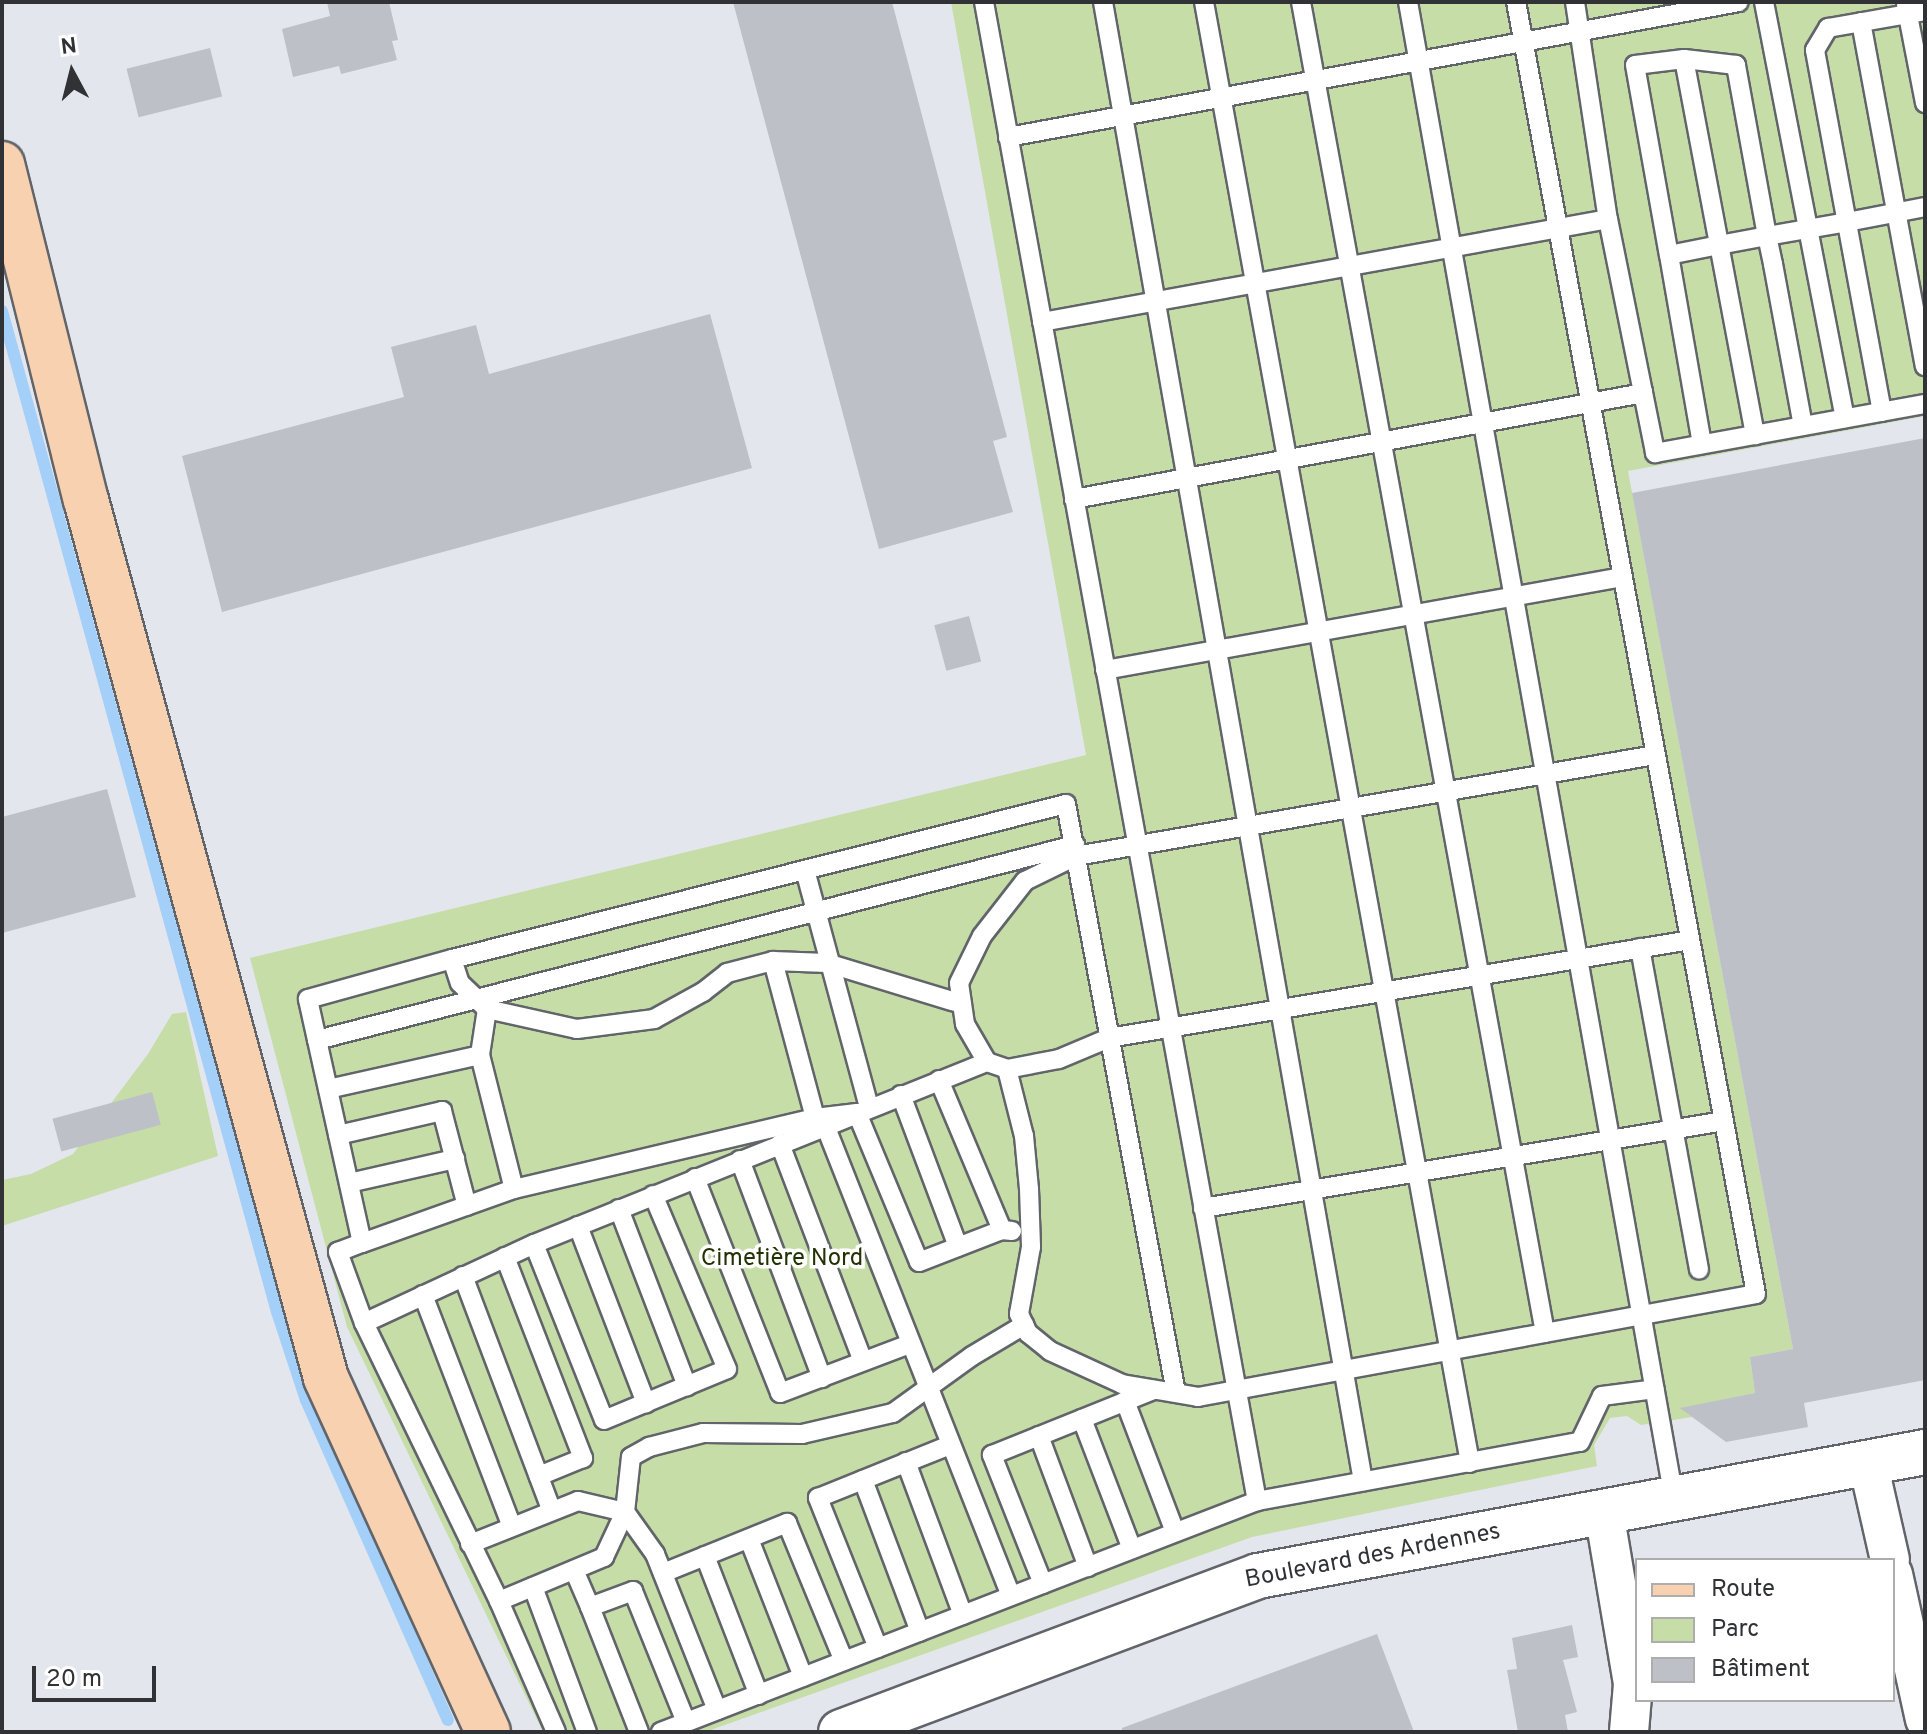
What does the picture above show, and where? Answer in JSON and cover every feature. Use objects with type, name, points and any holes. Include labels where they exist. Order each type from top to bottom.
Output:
[{"type":"main road","points":[[2,164],[94,530],[326,1378],[488,1732]]},
{"type":"main road","name":"Boulevard des Ardennes","points":[[841,1732],[1258,1576],[1925,1452]]},
{"type":"street","points":[[1868,1463],[1890,1558]]},
{"type":"street","points":[[1604,1512],[1633,1684],[1629,1732]]},
{"type":"street","points":[[1895,1583],[1925,1720]]},
{"type":"lane","points":[[984,2],[1257,1501]]},
{"type":"lane","points":[[1103,2],[1363,1481]]},
{"type":"lane","points":[[1204,2],[1470,1463]]},
{"type":"lane","points":[[1301,2],[1545,1333]]},
{"type":"lane","points":[[1408,2],[1674,1498]]},
{"type":"lane","points":[[1007,1069],[1024,1136],[1031,1232],[1019,1314],[1028,1333],[1050,1351],[1122,1384],[1198,1397],[1756,1294],[1516,2]]},
{"type":"lane","points":[[1575,2],[1608,219],[1655,453],[1925,404]]},
{"type":"lane","points":[[1008,137],[1739,2]]},
{"type":"lane","points":[[1764,2],[1845,418]]},
{"type":"lane","points":[[1882,412],[1815,50],[1828,28],[1913,9],[1925,103]]},
{"type":"lane","points":[[1861,22],[1925,366]]},
{"type":"lane","points":[[1684,59],[1755,435]]},
{"type":"lane","points":[[1702,444],[1635,65],[1684,59],[1736,65],[1803,426]]},
{"type":"lane","points":[[1669,255],[1925,207]]},
{"type":"lane","points":[[1042,322],[1608,219]]},
{"type":"lane","points":[[1074,499],[1485,425],[1643,393]]},
{"type":"lane","points":[[1105,670],[1622,577]]},
{"type":"lane","points":[[317,1040],[480,1003],[814,912],[1076,851],[1137,846],[1655,755]]},
{"type":"lane","points":[[362,1243],[308,999],[452,959],[1066,804],[1176,1393]]},
{"type":"lane","points":[[987,1062],[965,1024],[959,983],[991,925],[1025,881],[1076,851]]},
{"type":"lane","points":[[805,870],[863,1110],[919,1262],[1002,1230],[1031,1232]]},
{"type":"lane","points":[[556,1732],[499,1601],[364,1323],[338,1252],[514,1189],[863,1110],[987,1062],[1007,1069],[1059,1059],[1109,1038],[1690,940]]},
{"type":"lane","points":[[1640,948],[1699,1270]]},
{"type":"lane","points":[[452,959],[460,983],[480,1003],[577,1029],[654,1019],[703,992],[727,973],[773,961],[827,963],[962,1004]]},
{"type":"lane","points":[[773,961],[820,1122],[1011,1596]]},
{"type":"lane","points":[[480,1003],[480,1055],[514,1189]]},
{"type":"lane","points":[[328,1089],[480,1055]]},
{"type":"lane","points":[[939,1080],[1002,1230]]},
{"type":"lane","points":[[901,1095],[958,1247]]},
{"type":"lane","points":[[338,1135],[442,1111],[467,1206]]},
{"type":"lane","points":[[1203,1208],[1724,1121]]},
{"type":"lane","points":[[364,1323],[534,1244],[780,1144],[820,1122]]},
{"type":"lane","points":[[780,1144],[863,1361]]},
{"type":"lane","points":[[349,1183],[455,1159]]},
{"type":"lane","points":[[740,1160],[822,1378]]},
{"type":"lane","points":[[695,1178],[780,1393],[910,1344]]},
{"type":"lane","points":[[534,1244],[604,1420],[646,1403],[727,1369],[653,1195]]},
{"type":"lane","points":[[619,1209],[687,1386]]},
{"type":"lane","points":[[578,1226],[646,1403]]},
{"type":"lane","points":[[505,1257],[583,1458],[539,1476]]},
{"type":"lane","points":[[463,1276],[552,1511]]},
{"type":"lane","points":[[423,1295],[512,1527]]},
{"type":"lane","points":[[499,1601],[604,1557],[625,1512],[631,1457],[649,1447],[703,1433],[802,1434],[850,1426],[893,1413],[1024,1325]]},
{"type":"lane","points":[[1043,1584],[992,1455],[1155,1389]]},
{"type":"lane","points":[[661,1732],[1257,1501],[1580,1442],[1602,1396],[1655,1389]]},
{"type":"lane","points":[[1125,1401],[1175,1532]]},
{"type":"lane","points":[[1082,1419],[1132,1549]]},
{"type":"lane","points":[[1039,1436],[1088,1567]]},
{"type":"lane","points":[[878,1648],[818,1498],[950,1445]]},
{"type":"lane","points":[[906,1462],[963,1615]]},
{"type":"lane","points":[[863,1480],[920,1632]]},
{"type":"lane","points":[[470,1544],[578,1501],[625,1512],[655,1554],[717,1710]]},
{"type":"lane","points":[[663,1573],[787,1523],[844,1661]]},
{"type":"lane","points":[[749,1539],[803,1677]]},
{"type":"lane","points":[[705,1556],[759,1695]]},
{"type":"lane","points":[[574,1570],[639,1732]]},
{"type":"lane","points":[[533,1587],[587,1732]]},
{"type":"lane","points":[[590,1607],[633,1591],[686,1722]]},
{"type":"green space","name":"Cimetière Nord","points":[[951,2],[1925,2],[1925,416],[1628,471],[1793,1349],[1750,1357],[1755,1393],[1703,1404],[1692,1417],[1641,1425],[1627,1416],[1610,1418],[1594,1445],[1597,1466],[1252,1537],[705,1732],[543,1732],[347,1327],[250,958],[1086,755]]},
{"type":"green space","points":[[186,1012],[218,1156],[2,1226],[2,1180],[31,1174],[73,1154],[148,1054],[172,1014]]},
{"type":"building","points":[[327,2],[389,2],[398,40],[392,41],[397,60],[341,74],[339,66],[293,77],[282,29],[330,16]]},
{"type":"building","points":[[733,2],[892,2],[1007,437],[993,441],[1013,512],[879,549]]},
{"type":"building","points":[[210,48],[222,97],[139,117],[127,69]]},
{"type":"building","points":[[710,314],[752,468],[222,612],[182,456],[404,397],[391,347],[476,325],[489,374]]},
{"type":"building","points":[[1925,438],[1925,1380],[1804,1403],[1808,1427],[1726,1442],[1680,1408],[1755,1393],[1750,1357],[1793,1349],[1632,493]]},
{"type":"building","points":[[969,616],[981,661],[946,671],[934,625]]},
{"type":"building","points":[[107,789],[136,897],[2,933],[2,817]]},
{"type":"building","points":[[152,1092],[161,1125],[61,1151],[53,1119]]},
{"type":"building","points":[[1572,1625],[1578,1657],[1563,1660],[1577,1712],[1565,1715],[1568,1732],[1518,1732],[1507,1670],[1517,1669],[1512,1638]]},
{"type":"building","points":[[1377,1634],[1414,1732],[1122,1732],[1122,1728]]},
{"type":"waterway","points":[[2,311],[277,1312],[306,1400],[448,1720]]}]
